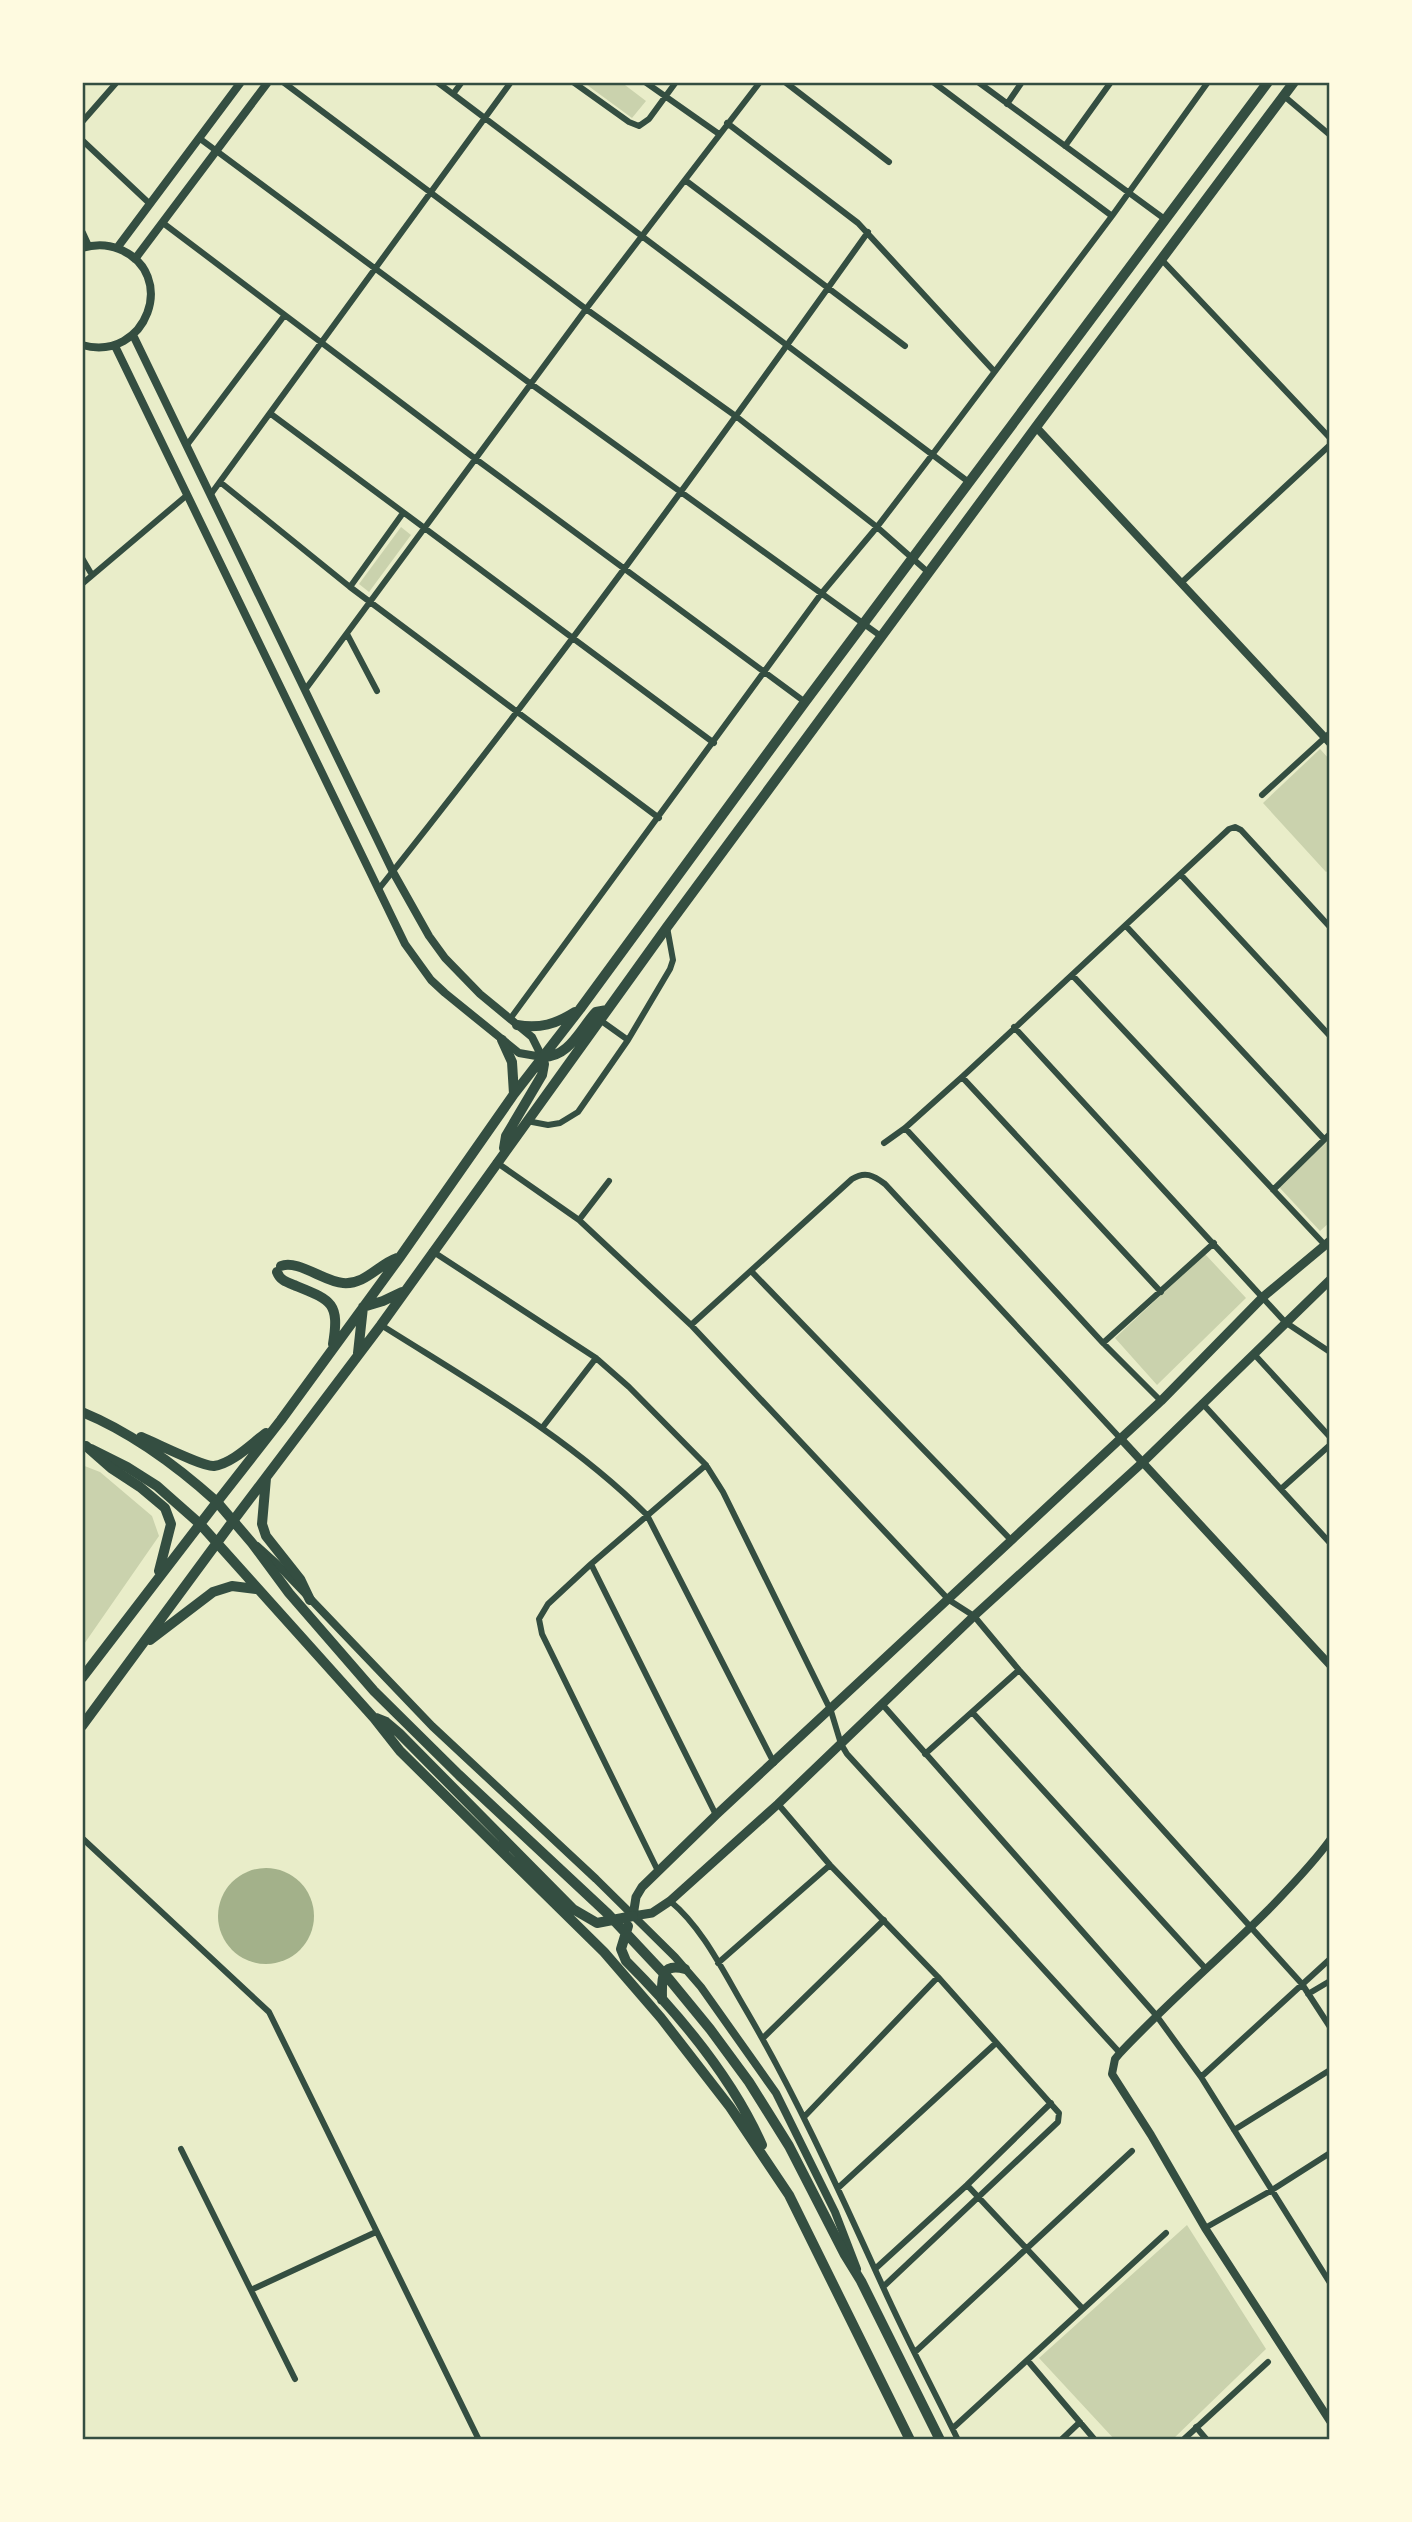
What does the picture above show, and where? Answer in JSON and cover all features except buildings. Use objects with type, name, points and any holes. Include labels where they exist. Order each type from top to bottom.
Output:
[{"type":"main road","points":[[82,1678],[157,1577],[281,1420],[514,1094],[580,1009],[805,702],[1268,82]]},
{"type":"main road","points":[[82,1726],[381,1325],[496,1162],[1036,427],[1294,82]]},
{"type":"main road","points":[[514,1022],[538,1027],[550,1025],[580,1009]]},
{"type":"main road","points":[[542,1057],[564,1051],[596,1012],[604,1015]]},
{"type":"main road","points":[[502,1040],[512,1062],[514,1094]]},
{"type":"main road","points":[[504,1152],[506,1136],[542,1075],[542,1057]]},
{"type":"main road","points":[[773,2170],[754,2128],[728,2085],[698,2043],[626,1961],[621,1949],[622,1940],[633,1916],[639,1892],[716,1815],[831,1711],[1161,1401],[1263,1297],[1327,1243]]},
{"type":"main road","points":[[332,1347],[336,1318],[331,1306],[319,1296],[280,1279],[279,1269],[291,1264],[330,1280],[350,1283],[365,1278],[400,1257]]},
{"type":"main road","points":[[374,1718],[386,1722],[399,1733],[573,1909],[597,1923],[652,1913],[778,1804],[974,1616],[1142,1463],[1330,1280]]},
{"type":"main road","points":[[363,1307],[404,1291]]},
{"type":"main road","points":[[357,1356],[363,1307]]},
{"type":"main road","points":[[82,1412],[181,1453],[198,1464],[212,1466],[239,1454],[281,1420]]},
{"type":"main road","points":[[127,1432],[185,1473],[216,1502],[252,1543],[289,1593],[374,1691],[459,1775],[608,1914],[702,2019],[749,2082],[789,2146],[861,2281],[940,2440]]},
{"type":"main road","points":[[84,1445],[127,1466],[157,1486],[200,1524],[374,1718],[400,1751],[604,1952],[661,2018],[715,2087],[789,2195],[910,2440]]},
{"type":"main road","points":[[84,1445],[158,1501],[170,1516],[170,1534],[157,1577]]},
{"type":"main road","points":[[267,1476],[262,1524],[266,1536],[294,1569],[310,1600]]},
{"type":"main road","points":[[142,1645],[213,1592],[232,1586],[256,1589]]},
{"type":"main road","points":[[662,2000],[662,1980],[667,1970],[674,1967],[685,1969]]},
{"type":"street","points":[[82,122],[117,82]]},
{"type":"street","points":[[117,248],[241,82]]},
{"type":"street","points":[[135,259],[268,82]]},
{"type":"street","points":[[283,82],[586,309],[737,417],[877,527],[929,573]]},
{"type":"street","points":[[437,82],[970,483]]},
{"type":"street","points":[[453,94],[463,82]]},
{"type":"street","points":[[211,494],[511,82]]},
{"type":"street","points":[[573,82],[629,122],[639,126],[644,124],[676,82]]},
{"type":"street","points":[[645,82],[719,134]]},
{"type":"street","points":[[305,690],[586,309],[760,82]]},
{"type":"street","points":[[785,82],[889,162]]},
{"type":"street","points":[[933,82],[1112,216]]},
{"type":"street","points":[[978,82],[1166,220]]},
{"type":"street","points":[[1007,104],[1021,82]]},
{"type":"street","points":[[1065,146],[1111,82]]},
{"type":"street","points":[[514,1022],[821,594],[932,455],[1112,216],[1208,82]]},
{"type":"street","points":[[1284,96],[1330,135]]},
{"type":"street","points":[[727,123],[868,233],[994,371]]},
{"type":"street","points":[[200,138],[531,384],[882,636]]},
{"type":"street","points":[[82,140],[150,204]]},
{"type":"street","points":[[685,180],[905,346]]},
{"type":"street","points":[[163,223],[477,460],[805,702]]},
{"type":"street","points":[[82,233],[85,247],[103,245],[117,248],[135,259],[145,273],[151,289],[144,322],[133,335],[115,346],[104,348],[82,345]]},
{"type":"street","points":[[377,891],[626,569],[868,233]]},
{"type":"street","points":[[1161,260],[1330,438]]},
{"type":"street","points":[[187,445],[284,316]]},
{"type":"street","points":[[133,335],[393,872],[429,936],[445,958],[480,994],[532,1037],[542,1057]]},
{"type":"street","points":[[115,346],[405,944],[431,980],[502,1040],[519,1053],[542,1057]]},
{"type":"street","points":[[271,414],[713,743]]},
{"type":"street","points":[[1036,427],[1328,738],[1262,795]]},
{"type":"street","points":[[1181,583],[1330,445]]},
{"type":"street","points":[[220,482],[350,587],[659,818]]},
{"type":"street","points":[[82,584],[186,496]]},
{"type":"street","points":[[350,587],[403,513]]},
{"type":"street","points":[[82,558],[92,575]]},
{"type":"street","points":[[347,634],[377,691]]},
{"type":"street","points":[[884,1143],[905,1128],[962,1077],[1225,832],[1235,827],[1245,834],[1330,927]]},
{"type":"street","points":[[1181,875],[1330,1036]]},
{"type":"street","points":[[1126,926],[1327,1136],[1273,1190]]},
{"type":"street","points":[[527,1121],[548,1125],[568,1120],[578,1112],[628,1040],[670,970],[672,951],[667,928]]},
{"type":"street","points":[[1072,975],[1273,1190],[1327,1243]]},
{"type":"street","points":[[604,1015],[628,1040]]},
{"type":"street","points":[[1014,1027],[1285,1322],[1330,1352]]},
{"type":"street","points":[[962,1077],[1161,1293]]},
{"type":"street","points":[[905,1128],[1103,1343],[1161,1401]]},
{"type":"street","points":[[496,1162],[579,1220],[691,1325],[949,1600],[974,1616],[1019,1670],[1302,1984],[1330,2027]]},
{"type":"street","points":[[691,1325],[852,1179],[865,1174],[871,1175],[885,1184],[1330,1665]]},
{"type":"street","points":[[579,1220],[609,1181]]},
{"type":"street","points":[[1103,1343],[1214,1243]]},
{"type":"street","points":[[432,1251],[596,1358],[629,1387],[706,1465],[723,1492],[831,1711],[841,1744],[854,1764],[1120,2053]]},
{"type":"street","points":[[751,1271],[1012,1541]]},
{"type":"street","points":[[381,1325],[542,1428],[608,1477],[647,1515],[774,1763]]},
{"type":"street","points":[[1254,1354],[1330,1437]]},
{"type":"street","points":[[542,1428],[596,1358]]},
{"type":"street","points":[[1202,1403],[1330,1543]]},
{"type":"street","points":[[1281,1489],[1330,1445]]},
{"type":"street","points":[[658,1871],[542,1634],[538,1619],[548,1604],[591,1564],[706,1465]]},
{"type":"street","points":[[252,1543],[265,1552],[432,1726],[547,1832],[685,1969],[719,2011],[776,2093],[835,2212],[861,2281]]},
{"type":"street","points":[[591,1564],[716,1815]]},
{"type":"street","points":[[925,1754],[1019,1670]]},
{"type":"street","points":[[882,1704],[1156,2015],[1201,2077],[1330,2283]]},
{"type":"street","points":[[972,1713],[1206,1969]]},
{"type":"street","points":[[778,1804],[830,1865],[938,1977],[1059,2113],[1058,2122],[883,2287]]},
{"type":"street","points":[[82,1838],[270,2012],[479,2440]]},
{"type":"street","points":[[1329,2419],[1205,2228],[1112,2074],[1115,2059],[1120,2053],[1156,2015],[1250,1928],[1306,1871],[1330,1840]]},
{"type":"street","points":[[718,1963],[830,1865]]},
{"type":"street","points":[[670,1900],[687,1916],[762,2038],[804,2117],[958,2440]]},
{"type":"street","points":[[762,2038],[884,1920]]},
{"type":"street","points":[[1201,2077],[1330,1959]]},
{"type":"street","points":[[804,2117],[938,1977]]},
{"type":"street","points":[[1308,1994],[1330,1981]]},
{"type":"street","points":[[838,2188],[996,2043]]},
{"type":"street","points":[[1234,2130],[1330,2070]]},
{"type":"street","points":[[875,2269],[1051,2103]]},
{"type":"street","points":[[181,2149],[253,2289],[295,2379]]},
{"type":"street","points":[[915,2352],[1132,2151]]},
{"type":"street","points":[[1205,2228],[1330,2153]]},
{"type":"street","points":[[967,2185],[1083,2309]]},
{"type":"street","points":[[253,2289],[376,2232]]},
{"type":"street","points":[[953,2428],[1166,2233]]},
{"type":"street","points":[[1028,2361],[1095,2440]]},
{"type":"street","points":[[1182,2440],[1268,2362]]},
{"type":"street","points":[[1061,2440],[1080,2422]]},
{"type":"street","points":[[1196,2427],[1207,2440]]},
{"type":"shaded area","points":[[583,82],[621,82],[646,101],[632,118]]},
{"type":"shaded area","points":[[401,527],[411,535],[369,592],[359,584]]},
{"type":"shaded area","points":[[1320,749],[1330,760],[1330,869],[1326,872],[1263,803]]},
{"type":"shaded area","points":[[1330,1139],[1330,1222],[1320,1231],[1279,1187]]},
{"type":"shaded area","points":[[1205,1254],[1246,1298],[1157,1385],[1115,1338]]},
{"type":"shaded area","points":[[82,1465],[100,1472],[152,1516],[159,1536],[82,1647]]},
{"type":"shaded area","points":[[266,1868],[284,1872],[300,1882],[310,1898],[314,1916],[310,1934],[300,1950],[284,1960],[266,1964],[248,1960],[232,1950],[222,1934],[218,1916],[222,1898],[232,1882],[248,1872]]},
{"type":"shaded area","points":[[1187,2225],[1266,2349],[1172,2440],[1115,2440],[1039,2358]]}]
